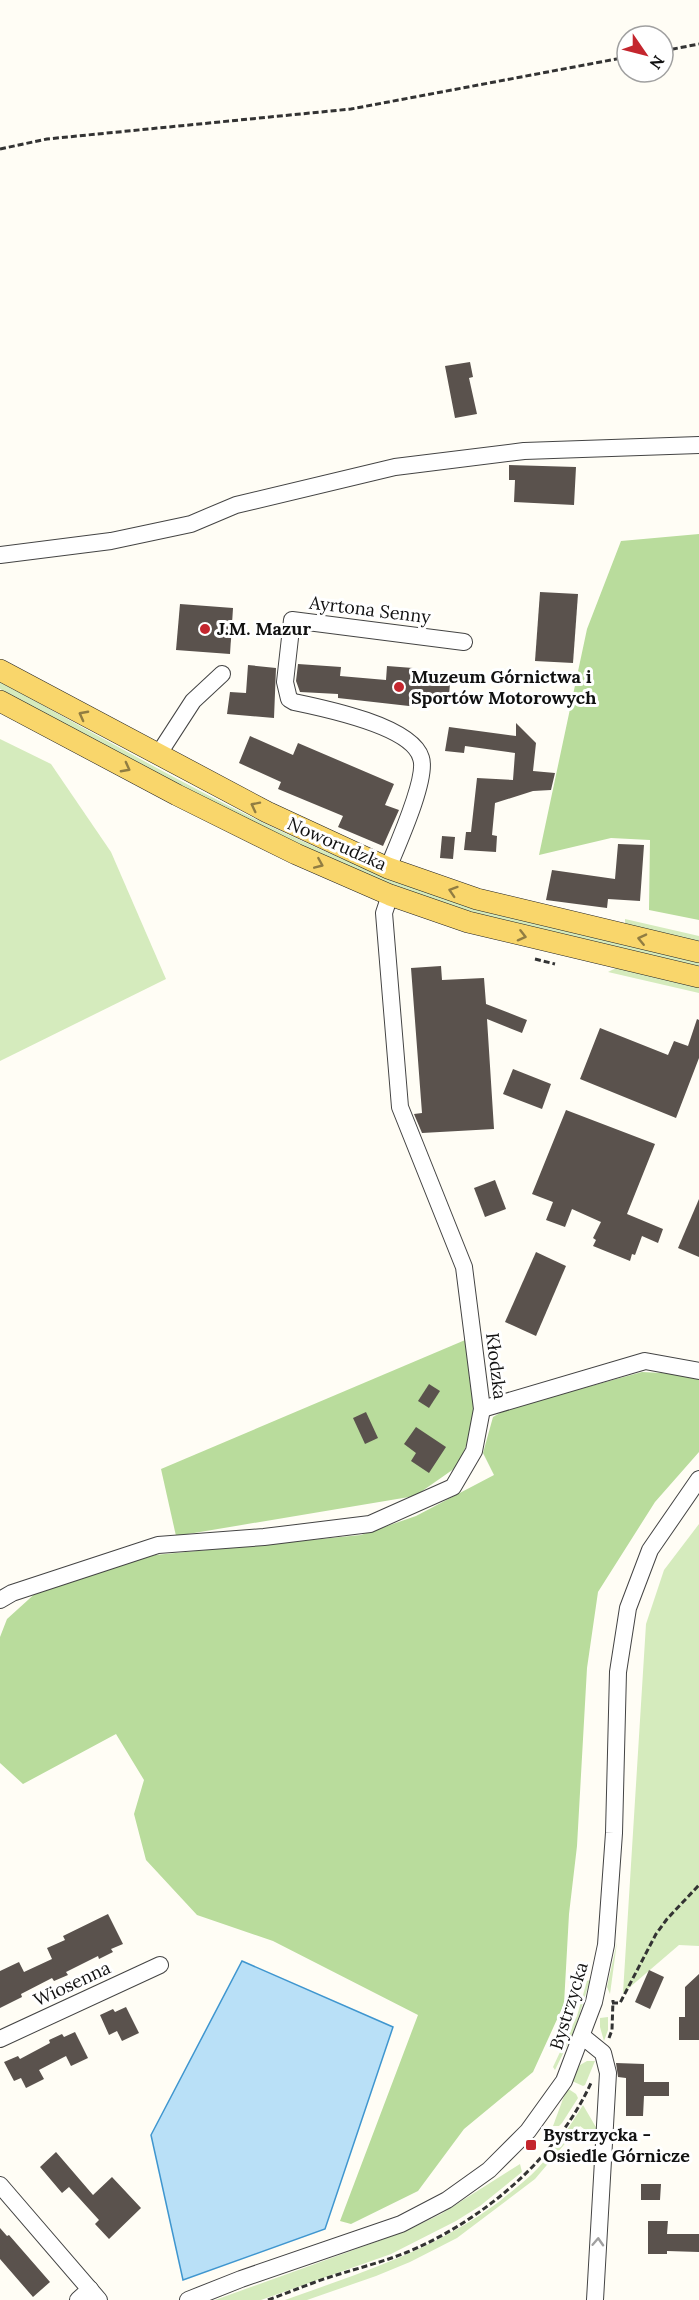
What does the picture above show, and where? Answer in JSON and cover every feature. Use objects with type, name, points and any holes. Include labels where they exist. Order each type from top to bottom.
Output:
[{"type":"main road","name":"Noworudzka","points":[[0,670],[267,812],[388,868],[477,899],[699,952]]},
{"type":"main road","name":"Noworudzka","points":[[0,701],[226,820],[296,854],[390,895],[468,922],[699,977]]},
{"type":"street","points":[[0,555],[111,541],[191,524],[236,505],[395,467],[524,452],[699,445]]},
{"type":"street","name":"Ayrtona Senny","points":[[388,868],[422,775],[422,758],[413,744],[380,724],[289,699],[285,682],[292,620],[464,642]]},
{"type":"street","points":[[158,755],[193,701],[222,674]]},
{"type":"street","name":"Kłodzka","points":[[0,1600],[12,1593],[158,1545],[264,1537],[370,1524],[453,1487],[474,1451],[482,1409],[464,1267],[400,1107],[384,913],[390,895]]},
{"type":"street","points":[[482,1409],[645,1361],[699,1371]]},
{"type":"street","name":"Bystrzycka","points":[[188,2300],[241,2279],[401,2224],[447,2200],[489,2170],[528,2132],[564,2081],[594,2002],[606,1945],[614,1833],[618,1672],[628,1608],[650,1550],[699,1479]]},
{"type":"street","name":"Wiosenna","points":[[0,2039],[160,1965]]},
{"type":"street","points":[[582,2036],[603,2053],[608,2073],[595,2300]]},
{"type":"street","points":[[0,2185],[89,2296]]},
{"type":"path","points":[[675,49],[699,44]]},
{"type":"path","points":[[0,149],[48,139],[351,109],[615,59]]},
{"type":"path","points":[[594,2002],[620,2003],[656,1934],[699,1885]]},
{"type":"path","points":[[268,2300],[419,2247],[484,2208],[518,2182],[546,2153],[585,2095],[612,2030],[614,1994]]},
{"type":"green space","points":[[699,534],[699,920],[649,910],[650,840],[611,838],[539,855],[587,629],[621,541]]},
{"type":"green space","points":[[0,682],[230,806],[372,871],[493,911],[575,933],[699,961],[699,968],[513,925],[430,900],[343,866],[217,806],[0,689]]},
{"type":"green space","points":[[0,739],[51,764],[111,852],[166,979],[0,1061]]},
{"type":"green space","points":[[625,919],[699,936],[699,942],[625,925]]},
{"type":"green space","points":[[616,968],[699,987],[699,993],[608,972]]},
{"type":"green space","points":[[477,1335],[474,1426],[458,1466],[415,1496],[176,1536],[161,1469]]},
{"type":"green space","points":[[642,1372],[699,1375],[699,1452],[655,1502],[598,1592],[587,1668],[577,1846],[569,1914],[564,2004],[533,2072],[464,2129],[418,2191],[351,2224],[340,2221],[418,2015],[273,1941],[197,1915],[146,1860],[134,1814],[144,1780],[116,1734],[23,1784],[0,1763],[0,1637],[7,1619],[39,1590],[155,1555],[361,1535],[416,1516],[494,1475],[483,1453],[493,1417],[507,1409]]},
{"type":"green space","points":[[699,1524],[699,1946],[679,1945],[623,1993],[646,1624],[664,1570]]},
{"type":"green space","points":[[617,1942],[610,1994],[607,1987]]},
{"type":"green space","points":[[590,1980],[575,2029],[555,2070],[553,2067],[577,2016],[587,1981]]},
{"type":"green space","points":[[608,2017],[608,2030],[604,2041],[600,2018]]},
{"type":"green space","points":[[587,2061],[595,2061],[583,2086],[572,2081],[580,2065]]},
{"type":"green space","points":[[567,2088],[578,2098],[562,2123],[559,2126],[553,2126]]},
{"type":"green space","points":[[583,2105],[597,2129],[600,2141],[580,2126],[535,2179],[457,2238],[376,2276],[307,2300],[285,2300],[396,2259],[475,2218],[500,2201],[538,2168],[556,2146]]},
{"type":"green space","points":[[520,2164],[522,2172],[480,2206],[456,2221],[391,2254],[261,2300],[215,2300],[406,2231],[441,2214]]},
{"type":"water","points":[[242,1961],[393,2027],[325,2229],[183,2280],[151,2135]]},
{"type":"building","points":[[470,362],[473,377],[469,378],[477,414],[455,418],[445,366]]},
{"type":"building","points":[[509,465],[576,467],[574,505],[514,502],[515,480],[509,480]]},
{"type":"building","points":[[540,592],[578,594],[573,663],[535,661]]},
{"type":"building","name":"J.M. Mazur","points":[[180,604],[233,608],[230,654],[176,650]]},
{"type":"building","points":[[298,664],[341,667],[340,676],[386,680],[387,666],[413,668],[413,673],[419,673],[418,681],[450,684],[448,705],[421,703],[409,706],[338,698],[338,694],[300,692],[296,681]]},
{"type":"building","points":[[248,665],[276,668],[274,718],[227,714],[230,692],[246,693]]},
{"type":"building","points":[[516,723],[536,743],[533,771],[555,773],[551,790],[533,791],[495,803],[492,835],[497,836],[496,852],[464,850],[466,832],[471,832],[477,778],[513,780],[515,753],[465,746],[464,753],[445,751],[449,727],[516,736]]},
{"type":"building","points":[[250,736],[293,755],[298,743],[394,784],[385,805],[399,810],[383,846],[338,827],[343,816],[278,789],[281,782],[239,763]]},
{"type":"building","points":[[442,836],[455,837],[453,859],[440,858]]},
{"type":"building","points":[[618,844],[644,845],[640,901],[608,899],[607,908],[546,900],[552,870],[615,879]]},
{"type":"building","points":[[441,966],[442,980],[484,978],[486,1004],[527,1020],[522,1033],[487,1019],[494,1129],[422,1133],[414,1114],[422,1113],[411,968]]},
{"type":"building","points":[[697,1019],[699,1020],[699,1058],[676,1118],[580,1079],[600,1028],[668,1055],[674,1041],[688,1046]]},
{"type":"building","points":[[513,1069],[551,1084],[542,1109],[503,1094]]},
{"type":"building","points":[[566,1110],[655,1144],[627,1214],[663,1229],[658,1243],[642,1236],[635,1255],[632,1254],[630,1261],[593,1246],[596,1240],[593,1238],[601,1222],[572,1209],[565,1227],[546,1220],[553,1202],[532,1194]]},
{"type":"building","points":[[495,1180],[506,1209],[485,1217],[474,1188]]},
{"type":"building","points":[[699,1199],[699,1257],[678,1248]]},
{"type":"building","points":[[536,1252],[566,1266],[536,1336],[505,1322]]},
{"type":"building","points":[[429,1384],[440,1391],[429,1408],[418,1401]]},
{"type":"building","points":[[366,1412],[378,1438],[365,1444],[353,1418]]},
{"type":"building","points":[[416,1427],[446,1447],[429,1473],[411,1461],[416,1453],[404,1444]]},
{"type":"building","points":[[108,1914],[123,1944],[111,1949],[113,1952],[99,1959],[98,1956],[66,1972],[68,1975],[54,1981],[52,1978],[21,1994],[22,1997],[0,2008],[0,1971],[19,1962],[24,1972],[52,1959],[47,1948],[65,1940],[63,1936]]},
{"type":"building","points":[[649,1970],[664,1977],[650,2009],[635,2002]]},
{"type":"building","points":[[699,1974],[699,2040],[679,2040],[679,2017],[685,2017],[685,1987]]},
{"type":"building","points":[[126,2007],[139,2033],[122,2041],[117,2031],[109,2035],[100,2015],[113,2009],[115,2012]]},
{"type":"building","points":[[75,2032],[88,2058],[71,2066],[66,2056],[39,2070],[44,2079],[26,2088],[21,2078],[14,2081],[4,2062],[18,2056],[20,2059],[50,2043],[49,2040],[62,2034],[64,2037]]},
{"type":"building","points":[[616,2063],[644,2064],[644,2082],[669,2082],[669,2096],[644,2096],[643,2116],[626,2116],[626,2078],[618,2077]]},
{"type":"building","points":[[56,2152],[93,2195],[112,2177],[141,2208],[109,2239],[95,2224],[99,2220],[69,2187],[62,2193],[40,2167]]},
{"type":"building","points":[[641,2184],[661,2184],[660,2200],[641,2200]]},
{"type":"building","points":[[648,2221],[668,2221],[667,2234],[699,2234],[699,2252],[667,2251],[667,2254],[648,2254]]},
{"type":"building","points":[[0,2228],[7,2236],[9,2235],[50,2282],[33,2297],[0,2259]]},
{"type":"place","name":"J.M. Mazur","points":[[205,629]]},
{"type":"place","name":"Muzeum Górnictwa i Sportów Motorowych","points":[[399,687]]},
{"type":"place","name":"Bystrzycka - Osiedle Górnicze","points":[[531,2145]]}]
